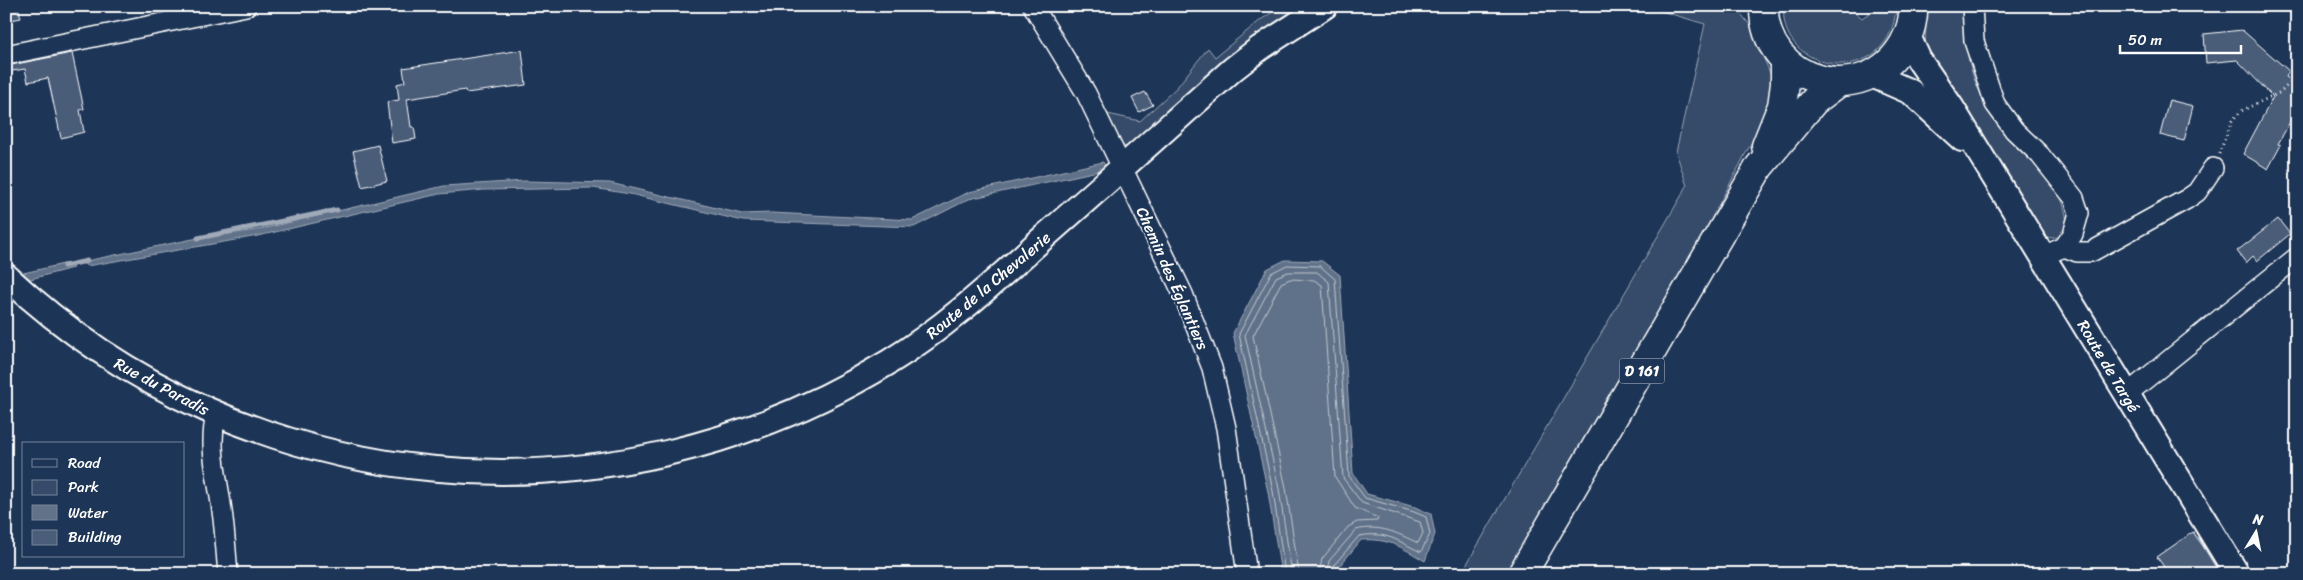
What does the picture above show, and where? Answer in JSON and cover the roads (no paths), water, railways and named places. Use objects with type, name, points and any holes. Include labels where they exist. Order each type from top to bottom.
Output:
[{"type":"main road","points":[[1759,10],[1771,41],[1785,60],[1800,72],[1818,80],[1838,83],[1855,81],[1872,75],[1893,58],[1908,36],[1913,6]]},
{"type":"main road","name":"D 161","points":[[1760,167],[1770,132],[1782,106],[1785,84],[1785,60]]},
{"type":"main road","name":"D 161","points":[[1522,574],[1760,167],[1814,102],[1838,83]]},
{"type":"street","points":[[6,55],[246,6]]},
{"type":"street","name":"Chemin des Églantiers","points":[[1033,6],[1086,93],[1184,294],[1212,368],[1226,428],[1247,574]]},
{"type":"street","name":"Route de la Chevalerie","points":[[216,415],[262,432],[344,456],[386,464],[458,472],[524,472],[617,464],[695,447],[738,434],[815,403],[892,361],[956,316],[1260,48],[1325,6]]},
{"type":"street","points":[[1972,6],[1974,41],[1995,104],[2014,130],[2040,156],[2074,198],[2079,213],[2073,234],[2053,252]]},
{"type":"street","name":"Route de Targé","points":[[1908,36],[1919,60],[1952,108],[1982,157],[2053,252],[2127,394],[2237,574]]},
{"type":"street","name":"Route de Targé","points":[[1872,75],[1911,92],[1982,157]]},
{"type":"street","points":[[2053,252],[2091,252],[2197,192],[2213,168]]},
{"type":"street","points":[[2127,394],[2297,257]]},
{"type":"street","name":"Rue du Paradis","points":[[10,280],[59,322],[103,354],[181,398],[216,415],[212,432],[212,453],[222,510],[228,574]]},
{"type":"water","points":[[1103,162],[1107,169],[969,199],[914,227],[743,221],[630,194],[593,188],[484,190],[439,194],[258,236],[87,266],[81,262],[193,239],[257,230],[444,186],[525,181],[610,183],[742,214],[772,213],[912,220],[969,192]]},
{"type":"water","points":[[1285,260],[1322,261],[1340,275],[1353,473],[1367,494],[1415,507],[1431,514],[1435,534],[1425,561],[1394,544],[1379,540],[1361,540],[1338,568],[1338,574],[1281,574],[1268,492],[1233,333],[1267,269]]},
{"type":"water","points":[[68,263],[73,268],[15,283],[19,274]]},
{"type":"waterway","points":[[198,238],[337,210]]},
{"type":"waterway","points":[[64,266],[87,261]]}]
